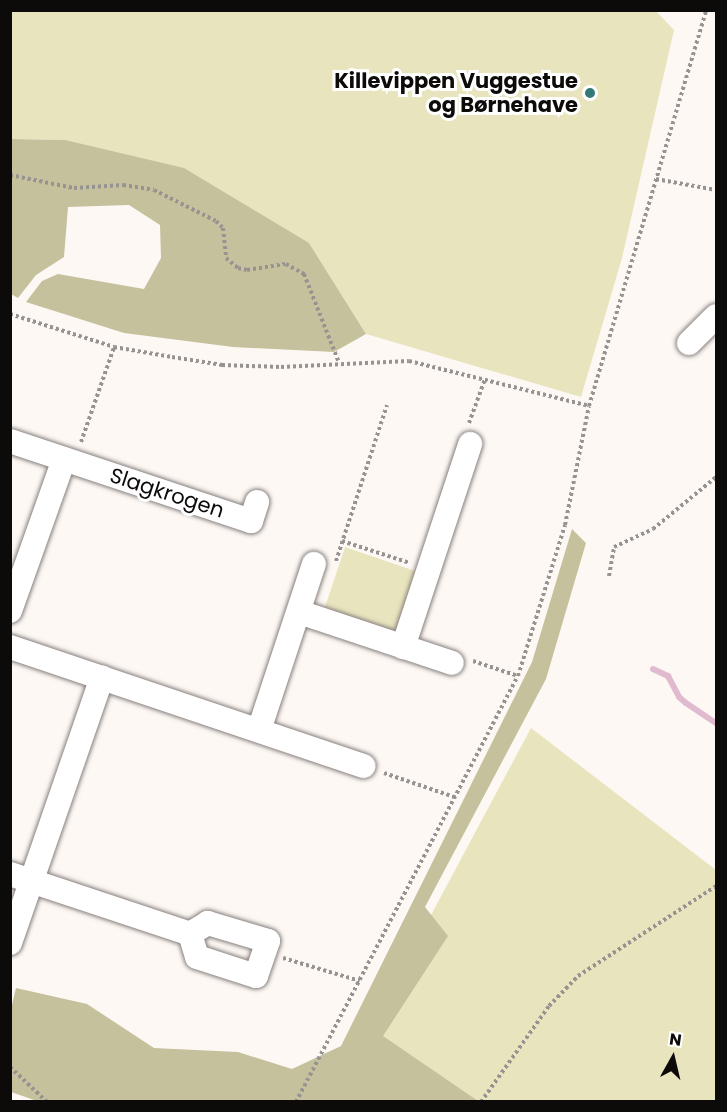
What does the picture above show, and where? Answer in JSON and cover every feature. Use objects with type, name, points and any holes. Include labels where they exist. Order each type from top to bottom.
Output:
[{"type":"street","points":[[689,343],[717,316]]},
{"type":"street","name":"Slagkrogen","points":[[10,441],[251,521],[257,502]]},
{"type":"street","points":[[403,647],[470,444]]},
{"type":"street","points":[[10,611],[64,459]]},
{"type":"street","points":[[259,730],[314,564]]},
{"type":"street","points":[[299,612],[452,663]]},
{"type":"street","points":[[10,647],[364,766]]},
{"type":"street","points":[[10,944],[22,878],[102,678]]},
{"type":"street","points":[[22,878],[190,934],[208,923],[268,941],[256,976],[197,957],[190,934]]},
{"type":"path","points":[[296,1101],[457,798],[518,676],[565,525],[589,406],[706,10]]},
{"type":"path","points":[[10,175],[74,188],[123,185],[154,190],[216,221],[223,228],[226,258],[238,268],[248,270],[286,264],[304,274],[339,363]]},
{"type":"path","points":[[656,179],[717,190]]},
{"type":"path","points":[[10,314],[114,347],[222,365],[281,367],[408,361],[485,379],[552,399],[589,406]]},
{"type":"path","points":[[64,459],[80,444],[114,347]]},
{"type":"path","points":[[470,444],[466,429],[485,379]]},
{"type":"path","points":[[314,564],[336,562],[387,405]]},
{"type":"path","points":[[609,576],[614,547],[653,529],[717,477]]},
{"type":"path","points":[[342,542],[428,569]]},
{"type":"path","points":[[452,663],[465,658],[518,676]]},
{"type":"path","points":[[364,766],[457,798]]},
{"type":"path","points":[[481,1101],[549,1006],[578,976],[717,886]]},
{"type":"path","points":[[264,952],[360,981]]},
{"type":"path","points":[[10,1067],[47,1101]]},
{"type":"path","points":[[174,1101],[188,1101]]},
{"type":"shaded area","points":[[655,10],[674,30],[622,258],[581,397],[366,334],[309,243],[65,140],[11,139],[11,11]]},
{"type":"shaded area","points":[[10,139],[65,140],[184,168],[309,243],[366,334],[334,352],[233,347],[124,333],[26,302],[42,281],[58,274],[144,289],[161,258],[160,225],[129,205],[68,207],[64,257],[36,275],[18,298],[11,294]]},
{"type":"shaded area","points":[[572,529],[586,543],[546,679],[425,907],[448,936],[383,1036],[478,1101],[40,1102],[11,1092],[11,1009],[16,988],[87,1004],[154,1048],[238,1052],[292,1069],[341,1046],[532,662]]},
{"type":"shaded area","points":[[345,547],[418,572],[400,626],[391,631],[323,613]]},
{"type":"shaded area","points":[[531,728],[716,870],[716,1101],[472,1101],[361,1046]]},
{"type":"waterway","points":[[653,669],[668,676],[679,697],[716,723]]},
{"type":"place","name":"Killevippen Vuggestue og Børnehave","points":[[590,93]]}]
